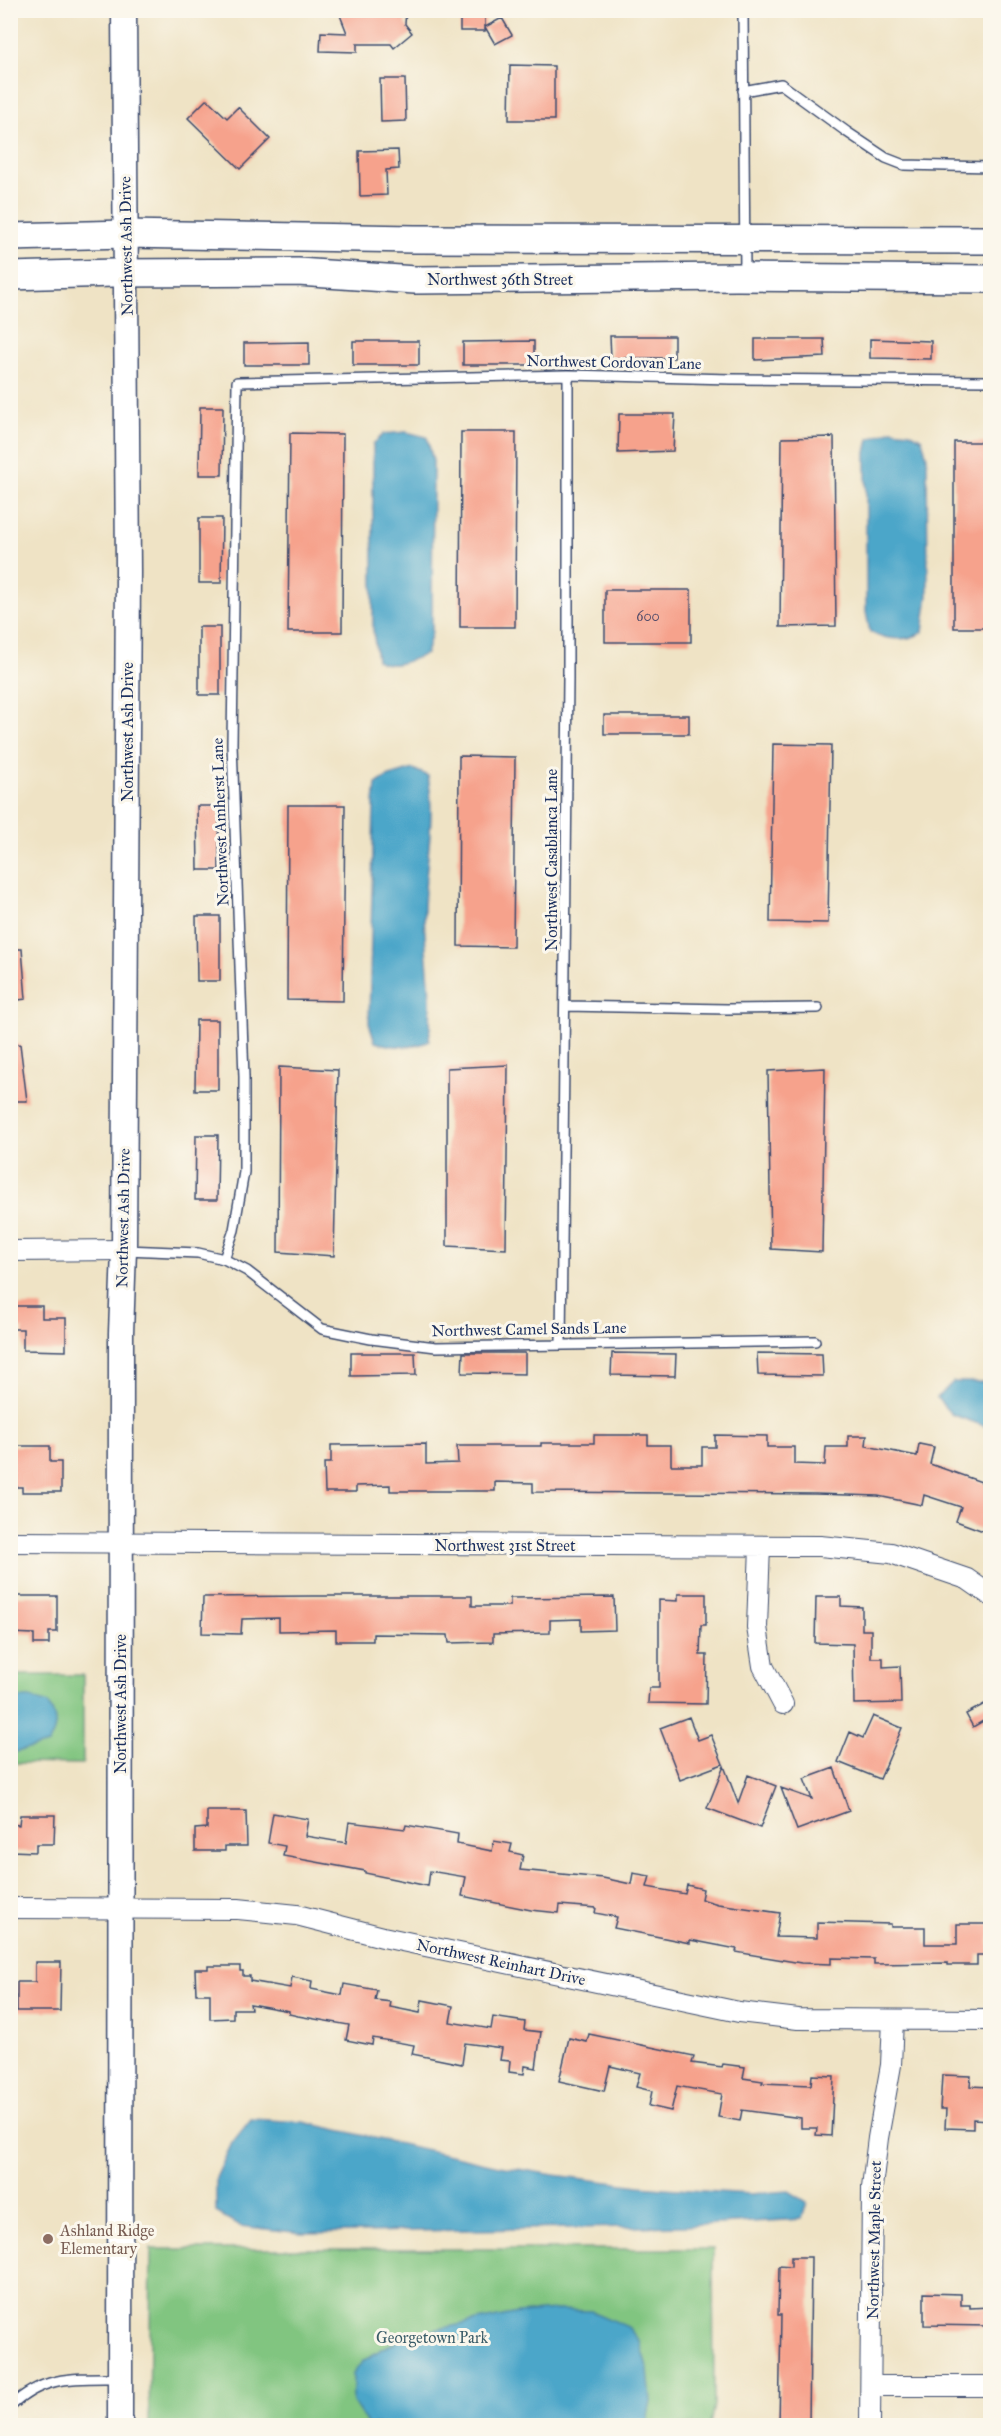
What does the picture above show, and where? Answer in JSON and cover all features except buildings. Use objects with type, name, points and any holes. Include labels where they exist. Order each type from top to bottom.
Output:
[{"type":"main road","points":[[10,237],[126,234],[414,239],[990,240]]},
{"type":"main road","name":"Northwest 36th Street","points":[[10,276],[298,272],[415,279],[745,277],[990,279]]},
{"type":"street","name":"Northwest Ash Drive","points":[[120,2426],[120,1544],[128,571],[124,10]]},
{"type":"street","points":[[10,1251],[124,1250]]},
{"type":"street","name":"Northwest 31st Street","points":[[10,1542],[819,1546],[891,1553],[967,1579],[990,1595]]},
{"type":"street","points":[[760,1546],[757,1627],[763,1666],[783,1704]]},
{"type":"street","name":"Northwest Reinhart Drive","points":[[10,1908],[238,1909],[297,1915],[395,1939],[739,2012],[798,2019],[990,2020]]},
{"type":"street","name":"Northwest Maple Street","points":[[870,2426],[873,2166],[891,2065],[893,2020]]},
{"type":"street","points":[[872,2386],[990,2386]]},
{"type":"lane","points":[[743,10],[745,277]]},
{"type":"lane","points":[[743,91],[781,84],[886,158],[904,165],[990,167]]},
{"type":"lane","name":"Northwest Cordovan Lane","points":[[237,382],[568,375],[731,380],[990,381]]},
{"type":"lane","name":"Northwest Casablanca Lane","points":[[561,1344],[568,375]]},
{"type":"lane","name":"Northwest Amherst Lane","points":[[224,1259],[234,1230],[244,1172],[244,1077],[232,744],[237,382]]},
{"type":"lane","points":[[565,1006],[818,1008]]},
{"type":"lane","name":"Northwest Camel Sands Lane","points":[[124,1250],[198,1252],[224,1259],[248,1271],[322,1329],[371,1339],[436,1347],[815,1341]]},
{"type":"lane","points":[[10,2407],[20,2398],[47,2382],[75,2378],[120,2378]]},
{"type":"green space","points":[[11,1675],[83,1675],[83,1764],[11,1763]]},
{"type":"green space","name":"Georgetown Park","points":[[151,2249],[713,2249],[714,2405],[710,2425],[149,2426]]},
{"type":"water","points":[[892,430],[910,432],[922,439],[927,457],[928,595],[923,632],[904,639],[883,637],[870,632],[866,612],[866,453],[869,439]]},
{"type":"water","points":[[406,432],[427,437],[433,461],[432,632],[426,654],[402,663],[389,664],[377,660],[373,629],[373,444],[384,434]]},
{"type":"water","points":[[413,769],[428,776],[430,793],[431,826],[424,909],[430,1024],[429,1041],[402,1046],[375,1042],[369,1023],[374,803],[376,784],[387,777]]},
{"type":"water","points":[[953,1382],[990,1382],[990,1428],[951,1414],[937,1398]]},
{"type":"water","points":[[10,1698],[30,1698],[48,1704],[55,1724],[48,1744],[11,1753]]},
{"type":"water","points":[[251,2119],[303,2122],[499,2166],[554,2175],[639,2186],[703,2191],[750,2194],[789,2191],[807,2202],[802,2219],[684,2226],[302,2233],[240,2226],[216,2212],[216,2178],[232,2143]]},
{"type":"water","points":[[556,2310],[591,2311],[628,2327],[639,2341],[648,2370],[651,2402],[646,2425],[368,2425],[353,2402],[353,2373],[363,2361],[383,2348],[412,2335],[433,2330],[518,2313]]},
{"type":"place","name":"Ashland Ridge Elementary","points":[[48,2239]]}]
